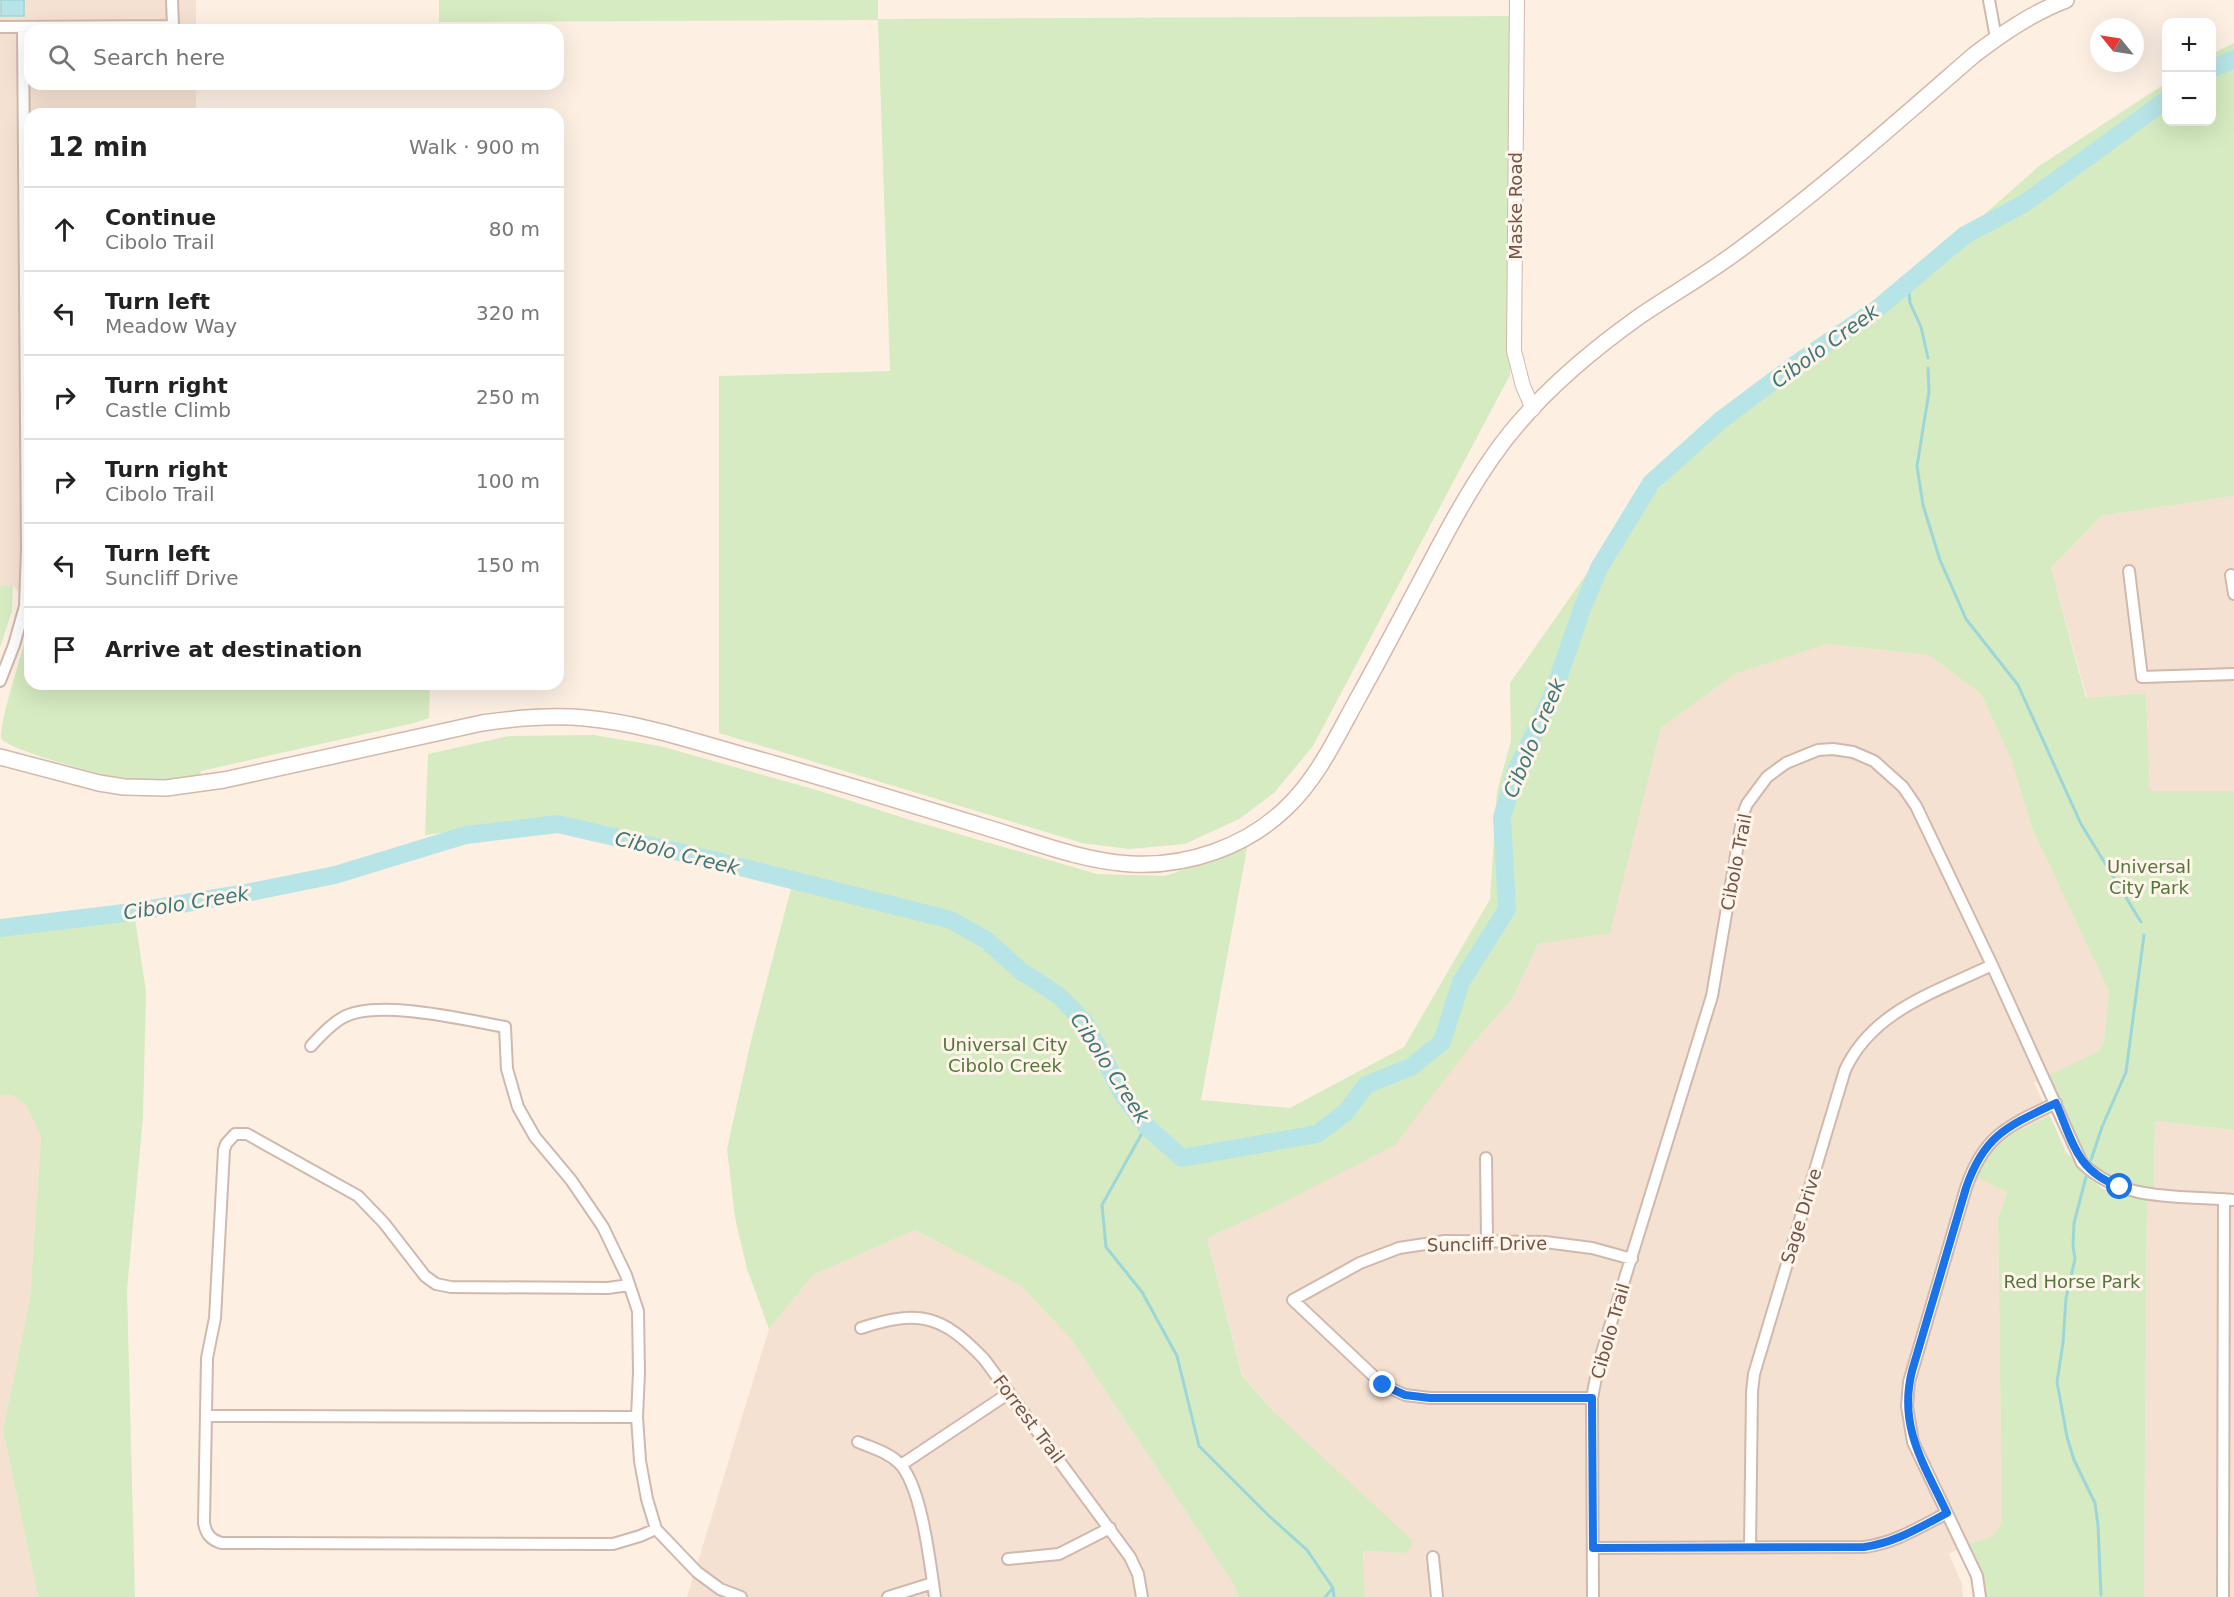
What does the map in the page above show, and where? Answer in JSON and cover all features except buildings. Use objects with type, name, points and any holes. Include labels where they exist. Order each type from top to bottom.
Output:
[{"type":"main road","points":[[0,757],[99,783],[124,787],[166,788],[255,774],[482,723],[512,719],[589,718],[657,731],[1088,857],[1119,863],[1155,865],[1189,859],[1222,849],[1260,830],[1289,805],[1307,785],[1336,738],[1462,503],[1495,453],[1558,382],[1641,316],[1725,261],[1803,202],[1996,38],[2034,14],[2066,0]]},
{"type":"street","points":[[172,0],[173,24]]},
{"type":"street","name":"Maske Road","points":[[1517,0],[1514,351],[1521,379],[1533,409]]},
{"type":"street","points":[[1989,0],[1996,38]]},
{"type":"street","points":[[0,27],[23,27],[24,61]]},
{"type":"street","points":[[25,90],[25,108]]},
{"type":"street","points":[[2129,572],[2142,677],[2234,674]]},
{"type":"street","points":[[2231,575],[2234,594]]},
{"type":"street","points":[[0,681],[14,645],[24,610]]},
{"type":"street","name":"Cibolo Trail","points":[[1593,1597],[1592,1398],[1599,1362],[1712,996],[1743,814],[1753,793],[1767,777],[1786,763],[1818,750],[1833,749],[1853,752],[1874,760],[1903,787],[1916,806],[1992,965],[2082,1163],[2103,1180],[2150,1196],[2229,1199]]},
{"type":"street","name":"Sage Drive","points":[[1750,1547],[1754,1374],[1845,1070],[1863,1039],[1881,1022],[1901,1009],[1992,965]]},
{"type":"street","points":[[312,1046],[323,1033],[343,1017],[371,1009],[413,1012],[505,1027],[507,1069],[518,1107],[535,1137],[571,1180],[603,1227],[638,1311],[637,1417],[640,1461],[656,1528],[697,1572],[720,1589],[741,1597]]},
{"type":"street","points":[[1980,1597],[1977,1576],[1918,1453],[1910,1430],[1907,1394],[1966,1188],[1977,1161],[1987,1146],[2012,1124],[2056,1103]]},
{"type":"street","points":[[629,1285],[608,1288],[451,1287],[436,1284],[425,1276],[384,1223],[358,1196],[234,1129],[224,1150],[215,1318],[207,1358],[204,1522],[206,1532],[212,1540],[221,1543],[613,1544],[640,1536],[656,1528]]},
{"type":"street","points":[[1486,1158],[1487,1241]]},
{"type":"street","points":[[2223,1597],[2229,1546],[2229,1199]]},
{"type":"street","name":"Suncliff Drive","points":[[1592,1398],[1430,1398],[1405,1395],[1383,1385],[1293,1300],[1360,1263],[1399,1248],[1446,1240],[1545,1242],[1570,1245],[1632,1259]]},
{"type":"street","name":"Forrest Trail","points":[[861,1328],[881,1322],[912,1318],[932,1319],[954,1331],[966,1341],[984,1359],[1130,1557],[1138,1574],[1142,1597]]},
{"type":"street","points":[[901,1465],[1009,1393]]},
{"type":"street","points":[[206,1416],[637,1417]]},
{"type":"street","points":[[858,1442],[886,1454],[901,1465],[908,1474],[917,1498],[935,1597]]},
{"type":"street","points":[[1593,1548],[1864,1547],[1881,1545],[1898,1539],[1947,1513]]},
{"type":"street","points":[[1008,1559],[1059,1554],[1110,1528]]},
{"type":"street","points":[[1433,1557],[1437,1597]]},
{"type":"street","points":[[888,1597],[933,1583]]},
{"type":"shaded area","points":[[0,0],[196,0],[196,24],[24,24],[24,90],[196,90],[196,108],[24,108],[24,600],[14,586],[0,586]]},
{"type":"shaded area","points":[[2234,496],[2234,791],[2150,791],[2146,693],[2087,698],[2051,568],[2101,516]]},
{"type":"shaded area","points":[[1827,644],[1929,655],[1981,694],[2012,761],[2031,826],[2109,992],[2104,1041],[2099,1051],[2034,1083],[2050,1116],[2013,1133],[1979,1178],[2007,1191],[1998,1218],[2002,1523],[1991,1537],[1968,1544],[1949,1554],[1962,1584],[1963,1597],[1365,1597],[1363,1551],[1408,1553],[1273,1411],[1242,1374],[1207,1238],[1262,1213],[1467,1050],[1513,998],[1538,944],[1610,932],[1661,728],[1735,674]]},
{"type":"shaded area","points":[[12,1095],[26,1105],[41,1136],[30,1298],[3,1430],[38,1597],[0,1597],[0,1096]]},
{"type":"shaded area","points":[[2155,1121],[2234,1130],[2234,1597],[2144,1597],[2147,1199],[2154,1190]]},
{"type":"shaded area","points":[[915,1230],[1021,1286],[1071,1339],[1229,1577],[1239,1597],[687,1597],[769,1329],[813,1275]]},
{"type":"green space","points":[[439,0],[878,0],[878,19],[1510,16],[1510,375],[1313,746],[1274,793],[1239,819],[1185,844],[1129,849],[1082,843],[719,733],[719,376],[890,371],[878,20],[439,22]]},
{"type":"green space","name":"Universal City Cibolo Creek","points":[[2234,43],[2234,496],[2101,516],[2051,568],[2086,698],[2146,693],[2150,791],[2234,791],[2234,1130],[2155,1121],[2154,1190],[2115,1181],[2085,1160],[2047,1076],[2099,1051],[2104,1041],[2109,992],[2031,826],[2012,761],[1981,694],[1929,655],[1827,644],[1735,674],[1661,728],[1610,933],[1538,944],[1513,998],[1467,1050],[1395,1145],[1262,1213],[1207,1238],[1242,1375],[1273,1411],[1412,1540],[1408,1553],[1363,1551],[1365,1597],[1239,1597],[1229,1577],[1071,1339],[1021,1286],[915,1230],[813,1275],[769,1329],[747,1269],[735,1218],[727,1149],[751,1041],[793,881],[632,832],[516,824],[425,835],[428,754],[509,736],[594,735],[660,746],[1097,874],[1165,876],[1247,848],[1201,1100],[1290,1108],[1404,1047],[1490,899],[1497,791],[1511,741],[1510,683],[1620,526],[1799,354],[1908,282],[2039,166],[2162,86],[2162,126],[2216,126],[2216,52]]},
{"type":"green space","points":[[0,586],[13,586],[12,611],[0,647]]},
{"type":"green space","points":[[24,645],[24,690],[430,690],[429,718],[201,771],[200,777],[135,781],[108,776],[41,757],[21,750],[1,738]]},
{"type":"green space","points":[[134,913],[146,991],[143,1117],[127,1290],[135,1597],[38,1597],[3,1430],[30,1298],[41,1137],[26,1105],[12,1095],[0,1096],[0,932],[99,922]]},
{"type":"green space","name":"Red Horse Park","points":[[2050,1116],[2066,1152],[2091,1179],[2103,1189],[2125,1196],[2147,1199],[2144,1597],[1984,1597],[1982,1581],[1968,1544],[1991,1537],[2002,1523],[1998,1218],[2007,1192],[1978,1178],[1987,1155],[2013,1133]]},
{"type":"water","points":[[1,0],[24,0],[24,16],[1,16]]},
{"type":"waterway","name":"Cibolo Creek","points":[[2216,67],[2234,59]]},
{"type":"waterway","name":"Cibolo Creek","points":[[0,928],[132,912],[246,893],[335,875],[466,835],[558,824],[713,860],[951,920],[986,940],[1021,971],[1058,995],[1084,1021],[1123,1095],[1146,1126],[1182,1158],[1317,1134],[1346,1112],[1366,1085],[1411,1067],[1442,1042],[1461,982],[1507,909],[1502,817],[1515,773],[1552,696],[1582,609],[1599,568],[1651,483],[1721,420],[1793,366],[1877,309],[1965,235],[2025,203],[2162,103]]},
{"type":"waterway","points":[[1908,282],[1910,303],[1921,327],[1928,358]]},
{"type":"waterway","points":[[1928,368],[1929,392],[1917,466],[1923,505],[1940,560],[1966,619],[2018,685],[2081,824],[2141,922]]},
{"type":"waterway","points":[[2091,1160],[2102,1127],[2126,1072],[2144,935]]},
{"type":"waterway","points":[[1146,1126],[1102,1205],[1106,1247],[1142,1292],[1177,1356],[1199,1446],[1268,1515],[1307,1550],[1333,1588],[1334,1597]]},
{"type":"waterway","points":[[2086,1177],[2074,1223],[2075,1259],[2066,1298],[2063,1343],[2057,1382],[2067,1437],[2074,1460],[2095,1503],[2101,1595]]},
{"type":"waterway","points":[[1325,1597],[1333,1588]]},
{"type":"route","points":[[1383,1385],[1405,1395],[1430,1398],[1592,1398],[1593,1548],[1864,1547],[1881,1545],[1898,1539],[1947,1513],[1914,1442],[1908,1418],[1907,1394],[1966,1188],[1982,1153],[2000,1133],[2012,1124],[2056,1103],[2082,1163],[2103,1180],[2120,1187]]},
{"type":"park label","name":"Universal City Park","points":[[2149,876]]}]
